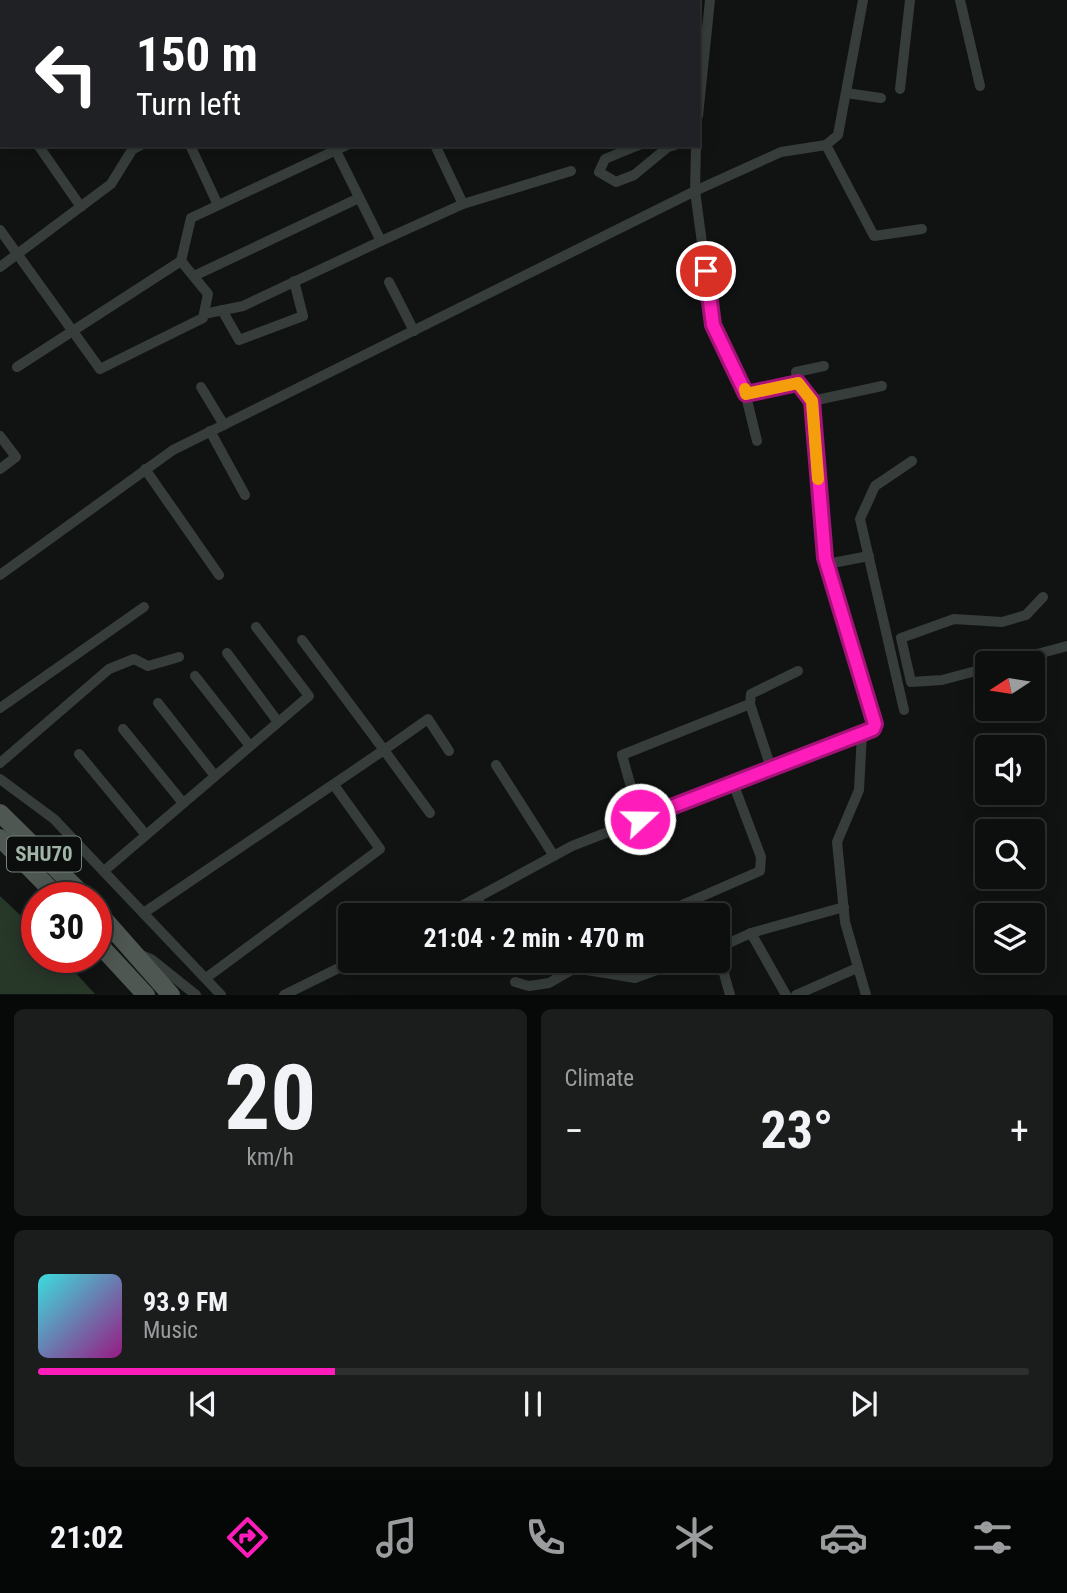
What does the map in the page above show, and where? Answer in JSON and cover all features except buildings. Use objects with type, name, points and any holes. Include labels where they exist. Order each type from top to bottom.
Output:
[{"type":"main road","name":"SHU70","points":[[0,813],[70,882]]},
{"type":"main road","name":"SHU70","points":[[0,838],[43,882]]},
{"type":"main road","points":[[112,929],[172,995]]},
{"type":"main road","points":[[112,946],[126,945]]},
{"type":"main road","points":[[112,958],[146,995]]},
{"type":"street","points":[[700,97],[710,0]]},
{"type":"street","points":[[0,575],[173,450],[695,191],[781,152],[826,145],[838,135],[863,0]]},
{"type":"street","points":[[900,89],[910,0]]},
{"type":"street","points":[[960,0],[980,86]]},
{"type":"street","points":[[846,93],[881,98]]},
{"type":"street","points":[[826,145],[874,236],[922,229]]},
{"type":"street","points":[[39,147],[81,207]]},
{"type":"street","points":[[0,267],[111,184],[134,147]]},
{"type":"street","points":[[191,147],[218,205]]},
{"type":"street","points":[[17,367],[181,261],[191,218],[343,147]]},
{"type":"street","points":[[436,147],[463,204]]},
{"type":"street","points":[[634,147],[605,159],[599,172],[616,182],[634,175],[668,147]]},
{"type":"street","points":[[696,147],[695,191],[713,325],[746,394],[757,440]]},
{"type":"street","points":[[336,150],[381,241]]},
{"type":"street","points":[[204,314],[243,306],[463,204],[571,172]]},
{"type":"street","points":[[194,276],[359,198]]},
{"type":"street","points":[[0,230],[100,369],[203,318],[208,294],[181,261]]},
{"type":"street","points":[[222,310],[239,340],[303,317],[294,281]]},
{"type":"street","points":[[389,282],[414,331]]},
{"type":"street","points":[[468,903],[554,856],[640,819],[873,729],[875,720],[827,564],[812,401],[798,383],[796,372],[824,366]]},
{"type":"street","points":[[746,394],[798,383]]},
{"type":"street","points":[[812,401],[881,386]]},
{"type":"street","points":[[201,387],[224,425]]},
{"type":"street","points":[[210,432],[245,495]]},
{"type":"street","points":[[0,436],[16,457],[0,469]]},
{"type":"street","points":[[904,710],[860,519],[875,486],[912,461]]},
{"type":"street","points":[[145,469],[219,575]]},
{"type":"street","points":[[827,564],[869,556]]},
{"type":"street","points":[[975,671],[942,680],[911,681],[901,638],[954,619],[1002,622],[1026,615],[1043,597]]},
{"type":"street","points":[[0,708],[144,607]]},
{"type":"street","points":[[104,871],[309,695],[256,626]]},
{"type":"street","points":[[302,640],[430,813]]},
{"type":"street","points":[[1045,652],[1067,646]]},
{"type":"street","points":[[227,653],[278,722]]},
{"type":"street","points":[[0,763],[109,669],[134,659],[148,666],[179,657]]},
{"type":"street","points":[[771,768],[750,704],[751,694],[798,671]]},
{"type":"street","points":[[195,676],[250,746]]},
{"type":"street","points":[[158,703],[215,776]]},
{"type":"street","points":[[640,819],[622,755],[750,704]]},
{"type":"street","points":[[145,912],[428,719],[449,751]]},
{"type":"street","points":[[123,729],[183,803]]},
{"type":"street","points":[[862,733],[859,790],[838,842],[844,907],[857,968],[866,995]]},
{"type":"street","points":[[79,754],[146,835]]},
{"type":"street","points":[[496,765],[554,856]]},
{"type":"street","points":[[0,779],[54,819],[221,995]]},
{"type":"street","points":[[687,903],[760,871],[761,857],[733,783]]},
{"type":"street","points":[[206,978],[380,849],[334,785]]},
{"type":"street","points":[[478,898],[479,903]]},
{"type":"street","points":[[730,944],[751,933],[844,907]]},
{"type":"street","points":[[751,933],[786,995]]},
{"type":"street","points":[[126,945],[151,959],[196,995]]},
{"type":"street","points":[[284,995],[338,968]]},
{"type":"street","points":[[796,995],[857,968]]},
{"type":"street","points":[[515,982],[529,986],[549,983],[566,973]]},
{"type":"street","points":[[605,973],[635,978],[649,973]]},
{"type":"street","points":[[724,973],[730,995]]},
{"type":"shaded area","points":[[0,896],[21,916],[21,973],[76,973],[95,994],[0,994]]},
{"type":"slow traffic","points":[[745,389],[746,394],[798,383],[812,401],[818,479]]},
{"type":"route","points":[[640,819],[873,729],[875,724],[825,558],[812,401],[798,383],[746,394],[713,325],[706,271]]}]
